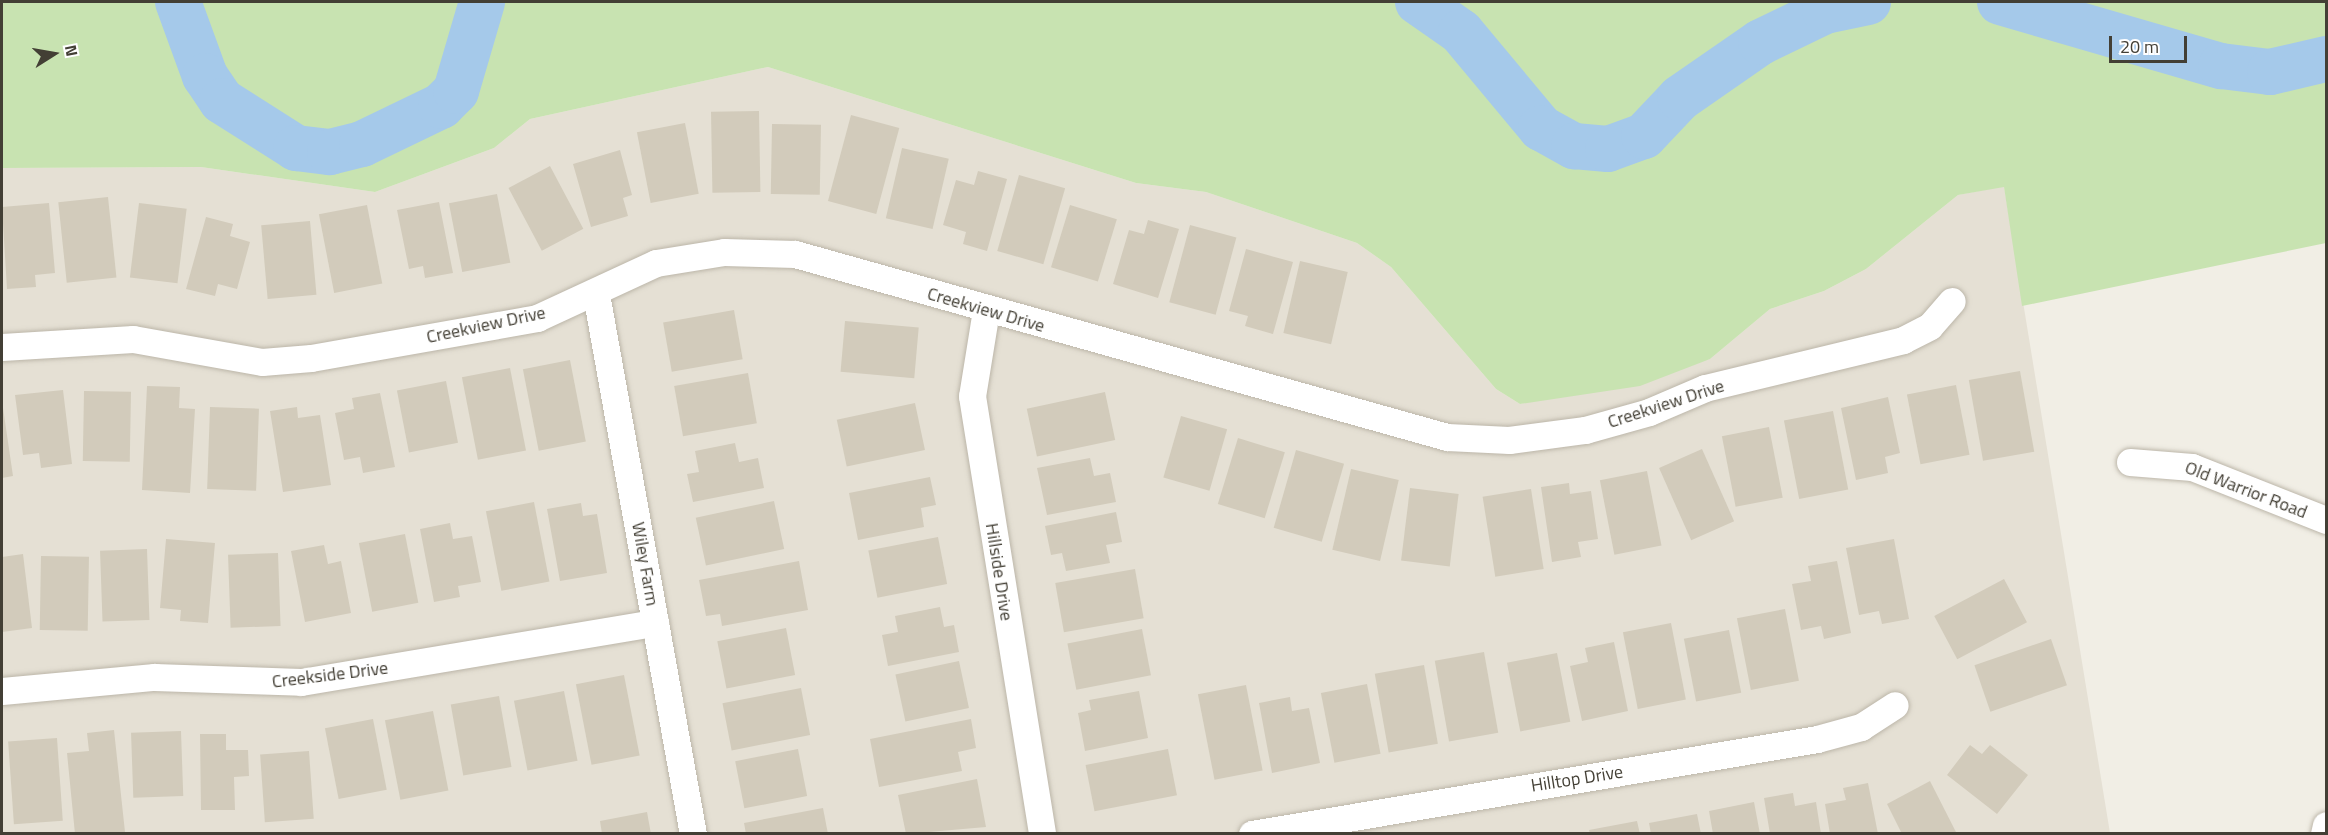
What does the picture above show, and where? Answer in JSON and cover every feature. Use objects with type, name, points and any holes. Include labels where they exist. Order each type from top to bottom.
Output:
[{"type":"street","name":"Creekview Drive","points":[[2,347],[132,339],[262,362],[310,358],[537,318],[596,294],[656,263],[724,252],[795,254],[986,310],[1447,438],[1509,440],[1585,429],[1649,412],[1705,388],[1903,340],[1930,326],[1952,301]]},
{"type":"street","name":"Wiley Farm","points":[[596,294],[693,834]]},
{"type":"street","name":"Hillside Drive","points":[[986,310],[972,396],[1042,834]]},
{"type":"street","name":"Old Warrior Road","points":[[2130,462],[2192,467],[2326,520]]},
{"type":"street","name":"Creekside Drive","points":[[2,691],[154,677],[301,682],[655,623]]},
{"type":"street","name":"Hilltop Drive","points":[[1252,834],[1817,739],[1861,726],[1895,705]]},
{"type":"street","points":[[2324,834],[2326,825]]},
{"type":"shaded area","points":[[768,67],[1136,183],[1206,192],[1357,243],[1391,267],[1496,389],[1520,404],[1710,359],[1770,309],[1824,291],[1866,269],[1958,195],[2004,186],[2110,833],[2,833],[2,168],[201,167],[375,192],[494,148],[530,119]]},
{"type":"green space","points":[[2,2],[2326,2],[2326,243],[2022,306],[2004,187],[1958,195],[1866,269],[1824,291],[1770,309],[1710,359],[1640,386],[1520,404],[1496,389],[1391,267],[1357,243],[1206,192],[1136,183],[768,67],[530,119],[494,148],[375,192],[201,167],[2,168]]},
{"type":"building","points":[[759,111],[760,192],[712,193],[711,112]]},
{"type":"building","points":[[851,115],[899,128],[876,214],[828,201]]},
{"type":"building","points":[[685,123],[699,194],[651,203],[637,132]]},
{"type":"building","points":[[772,124],[821,125],[820,195],[771,194]]},
{"type":"building","points":[[902,148],[949,159],[933,229],[886,218]]},
{"type":"building","points":[[620,150],[632,195],[623,198],[628,216],[591,227],[573,164]]},
{"type":"building","points":[[550,166],[583,229],[542,251],[509,188]]},
{"type":"building","points":[[978,171],[1007,179],[987,251],[963,244],[966,232],[943,225],[956,180],[974,185]]},
{"type":"building","points":[[1019,175],[1065,188],[1043,264],[997,251]]},
{"type":"building","points":[[497,194],[510,263],[462,272],[449,203]]},
{"type":"building","points":[[108,197],[116,278],[67,283],[58,202]]},
{"type":"building","points":[[439,202],[453,273],[425,278],[423,266],[409,269],[397,210]]},
{"type":"building","points":[[49,203],[55,273],[35,275],[36,287],[7,289],[2,207]]},
{"type":"building","points":[[139,203],[187,209],[178,283],[130,277]]},
{"type":"building","points":[[367,205],[382,284],[334,293],[319,214]]},
{"type":"building","points":[[1070,205],[1117,219],[1098,281],[1051,267]]},
{"type":"building","points":[[206,217],[233,224],[230,236],[250,242],[237,289],[218,284],[215,296],[186,289]]},
{"type":"building","points":[[1148,220],[1179,229],[1158,298],[1113,284],[1129,230],[1144,234]]},
{"type":"building","points":[[310,221],[316,295],[268,299],[261,225]]},
{"type":"building","points":[[1190,225],[1236,237],[1216,315],[1169,302]]},
{"type":"building","points":[[1246,249],[1293,262],[1273,334],[1245,326],[1248,316],[1229,311]]},
{"type":"building","points":[[1300,261],[1348,272],[1331,344],[1283,333]]},
{"type":"building","points":[[734,310],[743,359],[672,372],[663,323]]},
{"type":"building","points":[[845,321],[919,327],[914,378],[841,372]]},
{"type":"building","points":[[570,360],[586,441],[539,451],[523,369]]},
{"type":"building","points":[[510,368],[526,450],[478,460],[462,377]]},
{"type":"building","points":[[2020,371],[2034,452],[1983,461],[1969,380]]},
{"type":"building","points":[[748,373],[757,423],[683,436],[674,386]]},
{"type":"building","points":[[446,381],[458,443],[409,452],[397,391]]},
{"type":"building","points":[[1956,385],[1970,455],[1920,464],[1907,395]]},
{"type":"building","points":[[147,386],[180,387],[179,408],[195,409],[190,493],[142,490]]},
{"type":"building","points":[[63,390],[72,464],[41,468],[39,453],[23,455],[15,395]]},
{"type":"building","points":[[84,391],[131,392],[130,462],[83,461]]},
{"type":"building","points":[[1105,392],[1115,440],[1037,457],[1027,409]]},
{"type":"building","points":[[380,393],[395,467],[363,473],[360,457],[344,460],[335,413],[354,409],[352,398]]},
{"type":"building","points":[[1888,397],[1900,453],[1885,457],[1888,473],[1856,480],[1841,408]]},
{"type":"building","points":[[2,401],[13,476],[2,478]]},
{"type":"building","points":[[915,403],[925,450],[847,467],[837,420]]},
{"type":"building","points":[[210,407],[259,409],[256,491],[207,489]]},
{"type":"building","points":[[297,407],[298,418],[320,415],[331,485],[283,492],[270,411]]},
{"type":"building","points":[[1833,411],[1848,490],[1799,499],[1784,421]]},
{"type":"building","points":[[1181,416],[1227,429],[1209,491],[1163,478]]},
{"type":"building","points":[[1769,427],[1783,498],[1736,507],[1722,436]]},
{"type":"building","points":[[1238,438],[1285,452],[1265,518],[1218,504]]},
{"type":"building","points":[[735,443],[739,462],[758,458],[764,488],[693,502],[687,474],[699,472],[695,451]]},
{"type":"building","points":[[1702,449],[1734,521],[1691,540],[1659,468]]},
{"type":"building","points":[[1296,450],[1344,464],[1322,542],[1274,528]]},
{"type":"building","points":[[1090,458],[1094,476],[1110,473],[1116,502],[1047,515],[1037,468]]},
{"type":"building","points":[[1351,469],[1399,480],[1380,561],[1332,550]]},
{"type":"building","points":[[1647,471],[1662,546],[1614,555],[1600,480]]},
{"type":"building","points":[[930,477],[936,505],[921,508],[924,527],[858,540],[849,493]]},
{"type":"building","points":[[1569,483],[1570,494],[1591,491],[1598,539],[1578,542],[1581,557],[1552,562],[1541,487]]},
{"type":"building","points":[[1410,488],[1459,494],[1450,566],[1401,560]]},
{"type":"building","points":[[1531,489],[1544,569],[1495,577],[1483,497]]},
{"type":"building","points":[[774,501],[784,549],[706,566],[696,518]]},
{"type":"building","points":[[534,502],[549,582],[501,591],[486,511]]},
{"type":"building","points":[[581,503],[583,516],[597,514],[607,573],[560,581],[547,509]]},
{"type":"building","points":[[1116,512],[1122,542],[1106,545],[1110,563],[1066,571],[1062,553],[1051,555],[1045,526]]},
{"type":"building","points":[[450,523],[453,539],[472,536],[481,582],[458,586],[460,597],[434,602],[420,529]]},
{"type":"building","points":[[405,534],[418,603],[372,612],[359,543]]},
{"type":"building","points":[[938,537],[947,584],[877,598],[868,551]]},
{"type":"building","points":[[166,539],[215,543],[208,623],[180,621],[181,610],[160,608]]},
{"type":"building","points":[[1894,539],[1909,619],[1882,624],[1879,611],[1859,615],[1846,548]]},
{"type":"building","points":[[324,545],[328,564],[341,561],[351,613],[305,622],[291,551]]},
{"type":"building","points":[[147,549],[149,620],[103,622],[100,551]]},
{"type":"building","points":[[278,553],[281,626],[231,628],[228,555]]},
{"type":"building","points":[[23,554],[32,628],[2,632],[2,557]]},
{"type":"building","points":[[41,556],[89,557],[88,631],[40,630]]},
{"type":"building","points":[[799,561],[808,610],[722,626],[720,614],[706,616],[699,580]]},
{"type":"building","points":[[1837,561],[1851,633],[1824,639],[1821,626],[1801,630],[1792,584],[1811,581],[1808,566]]},
{"type":"building","points":[[1135,569],[1144,618],[1064,632],[1055,583]]},
{"type":"building","points":[[2004,579],[2027,622],[1957,659],[1934,616]]},
{"type":"building","points":[[940,607],[944,627],[954,625],[959,652],[888,666],[882,635],[898,632],[895,616]]},
{"type":"building","points":[[1785,609],[1799,681],[1751,690],[1737,618]]},
{"type":"building","points":[[1671,623],[1686,700],[1638,709],[1623,632]]},
{"type":"building","points":[[786,628],[795,675],[726,688],[717,641]]},
{"type":"building","points":[[1142,629],[1151,675],[1076,690],[1067,644]]},
{"type":"building","points":[[1729,630],[1741,693],[1696,702],[1684,639]]},
{"type":"building","points":[[2051,639],[2067,685],[1990,712],[1974,665]]},
{"type":"building","points":[[1614,642],[1628,711],[1582,721],[1570,666],[1588,662],[1585,648]]},
{"type":"building","points":[[1484,652],[1498,733],[1449,741],[1435,661]]},
{"type":"building","points":[[1557,653],[1570,722],[1520,731],[1507,663]]},
{"type":"building","points":[[959,661],[969,708],[905,721],[895,675]]},
{"type":"building","points":[[1424,665],[1438,744],[1389,752],[1375,674]]},
{"type":"building","points":[[624,675],[640,755],[592,765],[576,684]]},
{"type":"building","points":[[1367,684],[1381,754],[1334,763],[1321,693]]},
{"type":"building","points":[[1246,685],[1263,770],[1215,780],[1198,694]]},
{"type":"building","points":[[801,688],[810,735],[732,750],[722,703]]},
{"type":"building","points":[[564,691],[578,761],[527,770],[514,701]]},
{"type":"building","points":[[1139,691],[1148,738],[1085,751],[1078,713],[1091,710],[1089,700]]},
{"type":"building","points":[[499,696],[512,767],[463,775],[451,705]]},
{"type":"building","points":[[1290,697],[1292,711],[1309,708],[1320,763],[1272,773],[1259,703]]},
{"type":"building","points":[[433,711],[448,791],[400,800],[385,720]]},
{"type":"building","points":[[373,719],[387,790],[339,799],[325,728]]},
{"type":"building","points":[[971,719],[976,748],[958,752],[962,771],[879,787],[870,739]]},
{"type":"building","points":[[114,730],[125,832],[75,834],[67,753],[89,751],[87,733]]},
{"type":"building","points":[[181,731],[183,796],[133,798],[131,733]]},
{"type":"building","points":[[200,734],[226,734],[226,750],[248,750],[249,776],[234,777],[235,810],[201,810]]},
{"type":"building","points":[[57,738],[63,821],[14,824],[8,741]]},
{"type":"building","points":[[1970,745],[1982,754],[1990,745],[2028,775],[1997,814],[1947,775]]},
{"type":"building","points":[[798,749],[807,796],[744,808],[735,761]]},
{"type":"building","points":[[1168,749],[1177,795],[1095,811],[1086,765]]},
{"type":"building","points":[[309,751],[314,819],[265,822],[260,754]]},
{"type":"building","points":[[977,779],[986,827],[906,834],[898,795]]},
{"type":"building","points":[[1930,781],[1957,834],[1902,834],[1887,804]]},
{"type":"building","points":[[1868,783],[1878,834],[1830,834],[1825,804],[1846,800],[1843,788]]},
{"type":"building","points":[[1793,793],[1795,806],[1816,802],[1821,834],[1770,834],[1764,798]]},
{"type":"building","points":[[1754,802],[1760,834],[1713,834],[1709,811]]},
{"type":"building","points":[[823,808],[828,834],[746,834],[744,823]]},
{"type":"building","points":[[647,812],[651,834],[602,834],[600,821]]},
{"type":"building","points":[[1697,814],[1701,834],[1651,834],[1649,823]]},
{"type":"building","points":[[1637,821],[1640,834],[1590,834],[1589,830]]},
{"type":"waterway","points":[[178,2],[205,76],[222,101],[296,148],[330,152],[362,144],[441,106],[456,91],[482,2]]},
{"type":"waterway","points":[[1418,2],[1461,32],[1541,128],[1574,146],[1608,149],[1644,136],[1680,98],[1761,42],[1825,11],[1868,2]]},
{"type":"waterway","points":[[2000,2],[2221,66],[2270,72],[2326,59]]}]
